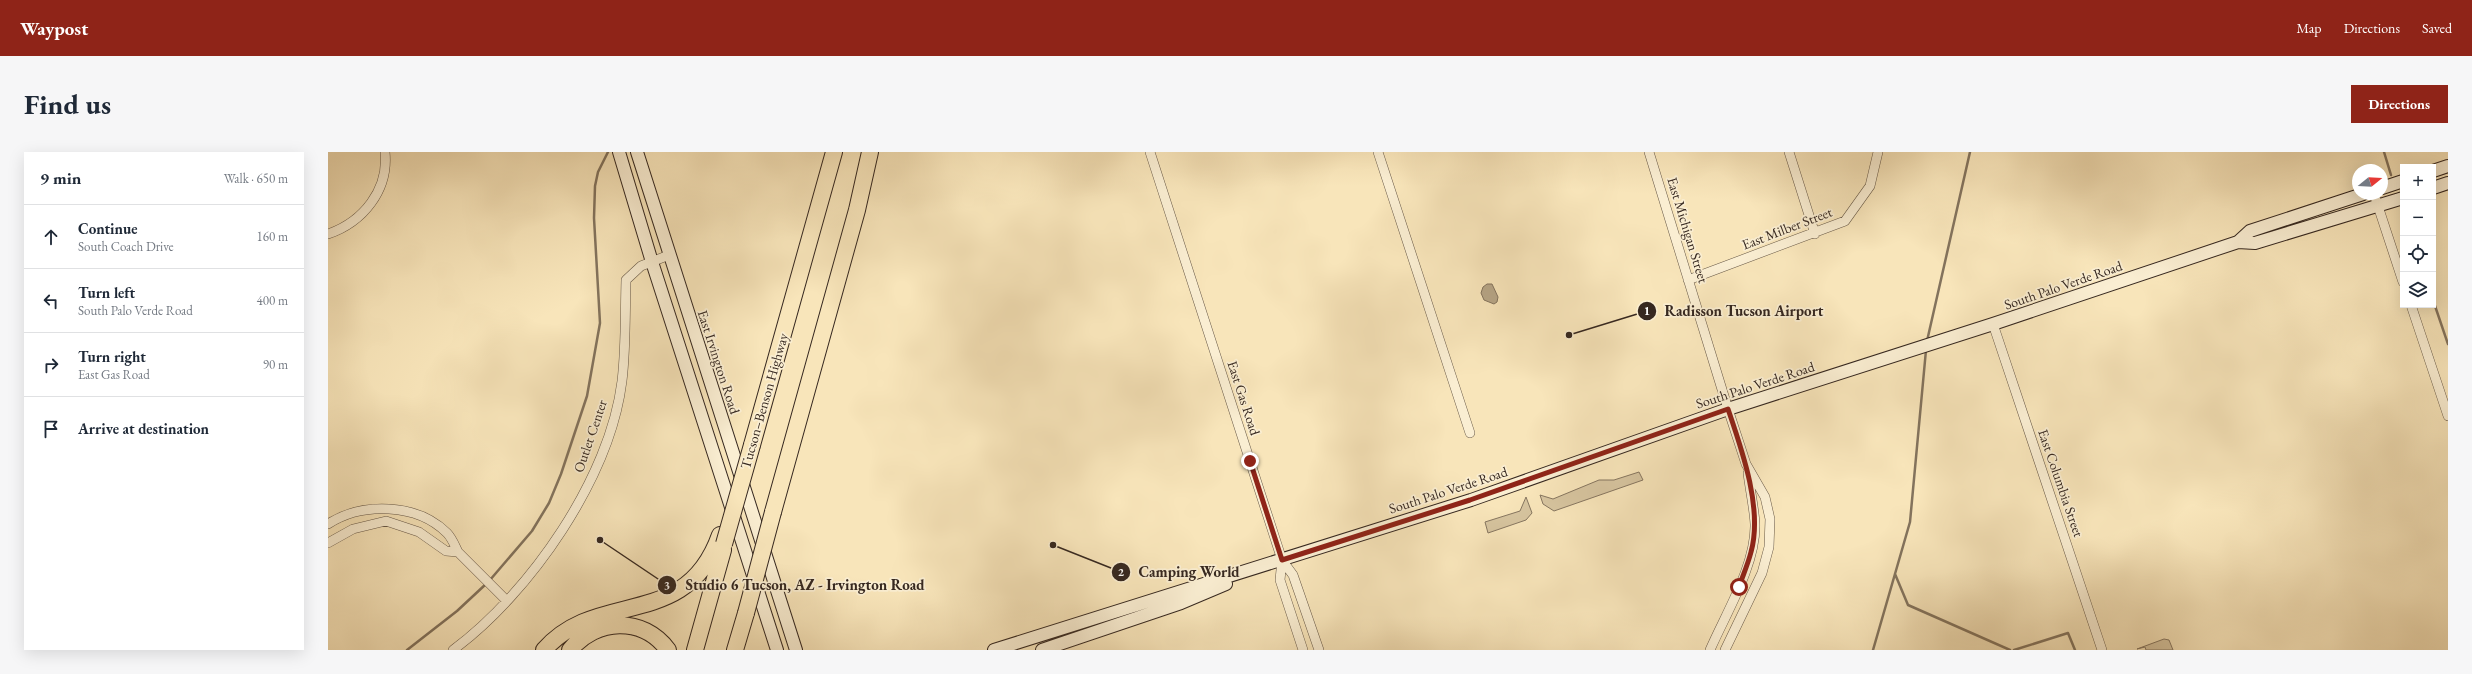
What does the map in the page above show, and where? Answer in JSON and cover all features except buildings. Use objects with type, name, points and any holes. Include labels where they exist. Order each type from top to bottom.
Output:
[{"type":"highway","name":"Tucson–Benson Highway","points":[[695,650],[722,539],[762,407],[834,152]]},
{"type":"highway","points":[[735,650],[857,210],[870,152]]},
{"type":"highway","points":[[544,650],[561,634],[580,624],[662,598],[684,588],[704,569],[722,539]]},
{"type":"highway","points":[[570,650],[581,638],[592,631],[615,624],[629,625],[646,630],[658,639],[668,650]]},
{"type":"main road","points":[[619,152],[652,262],[777,650]]},
{"type":"main road","name":"East Irvington Road","points":[[637,152],[796,650]]},
{"type":"main road","points":[[2436,170],[2448,166]]},
{"type":"main road","points":[[2388,186],[2400,182]]},
{"type":"main road","points":[[2436,187],[2448,183]]},
{"type":"main road","name":"South Palo Verde Road","points":[[2238,242],[2250,231],[2352,198]]},
{"type":"main road","name":"South Palo Verde Road","points":[[994,650],[1470,500],[1728,409],[1993,324],[2238,242],[2255,243],[2400,199]]},
{"type":"main road","name":"South Palo Verde Road","points":[[1042,650],[1180,603],[1282,560]]},
{"type":"main road","points":[[1064,643],[1088,628],[1130,613],[1137,605]]},
{"type":"street","points":[[328,234],[357,220],[374,200],[384,171],[385,152]]},
{"type":"street","name":"East Gas Road","points":[[1150,152],[1282,560],[1293,575],[1319,650]]},
{"type":"street","points":[[1378,152],[1470,433]]},
{"type":"street","name":"East Michigan Street","points":[[1649,152],[1746,464]]},
{"type":"street","points":[[1789,152],[1815,234]]},
{"type":"street","name":"East Milber Street","points":[[1688,280],[1815,234],[1846,221],[1870,186],[1878,152]]},
{"type":"street","points":[[2376,200],[2400,273]]},
{"type":"street","name":"Outlet Center","points":[[453,650],[487,622],[544,556],[580,501],[596,468],[611,425],[622,381],[626,280],[641,266],[669,255]]},
{"type":"street","points":[[2412,308],[2448,416]]},
{"type":"street","name":"East Columbia Street","points":[[1993,324],[2102,650]]},
{"type":"street","points":[[1710,650],[1739,587],[1753,543],[1755,525],[1746,464]]},
{"type":"street","points":[[1725,650],[1762,573],[1769,547],[1770,518],[1765,497],[1746,464]]},
{"type":"street","points":[[328,524],[342,515],[356,510],[378,508],[398,511],[423,518],[448,534],[458,552],[506,600]]},
{"type":"street","points":[[393,523],[398,511]]},
{"type":"street","points":[[328,543],[353,529],[386,521],[419,532],[446,551],[458,552]]},
{"type":"street","points":[[1753,543],[1769,547]]},
{"type":"street","points":[[1282,560],[1280,580],[1304,650]]},
{"type":"shaded area","points":[[1487,284],[1492,284],[1498,297],[1497,302],[1494,304],[1484,300],[1481,293],[1483,287]]},
{"type":"shaded area","points":[[1639,472],[1643,480],[1554,511],[1543,504],[1540,495],[1553,499],[1599,480],[1614,480]]},
{"type":"shaded area","points":[[1526,497],[1532,513],[1526,520],[1488,533],[1485,522],[1520,511]]},
{"type":"shaded area","points":[[2164,639],[2169,640],[2173,650],[2146,650],[2145,647],[2137,649]]},
{"type":"waterway","points":[[490,580],[532,531],[549,503],[561,474],[587,396],[600,323],[594,218],[595,186],[598,172],[608,152]]},
{"type":"waterway","points":[[1927,341],[1970,152]]},
{"type":"waterway","points":[[2384,152],[2391,175]]},
{"type":"waterway","points":[[2436,308],[2448,344]]},
{"type":"waterway","points":[[1873,650],[1910,522],[1926,350]]},
{"type":"waterway","points":[[1895,574],[1908,605],[2010,650]]},
{"type":"waterway","points":[[407,650],[457,611],[486,584]]},
{"type":"waterway","points":[[2014,650],[2068,633],[2075,650]]},
{"type":"place","name":"Radisson Tucson Airport","points":[[1569,335]]},
{"type":"place","name":"Studio 6 Tucson, AZ - Irvington Road","points":[[600,540]]},
{"type":"place","name":"Camping World","points":[[1053,545]]},
{"type":"route","points":[[1250,461],[1282,560],[1353,536],[1470,500],[1728,409],[1746,464],[1755,525],[1752,552],[1739,587]]}]
